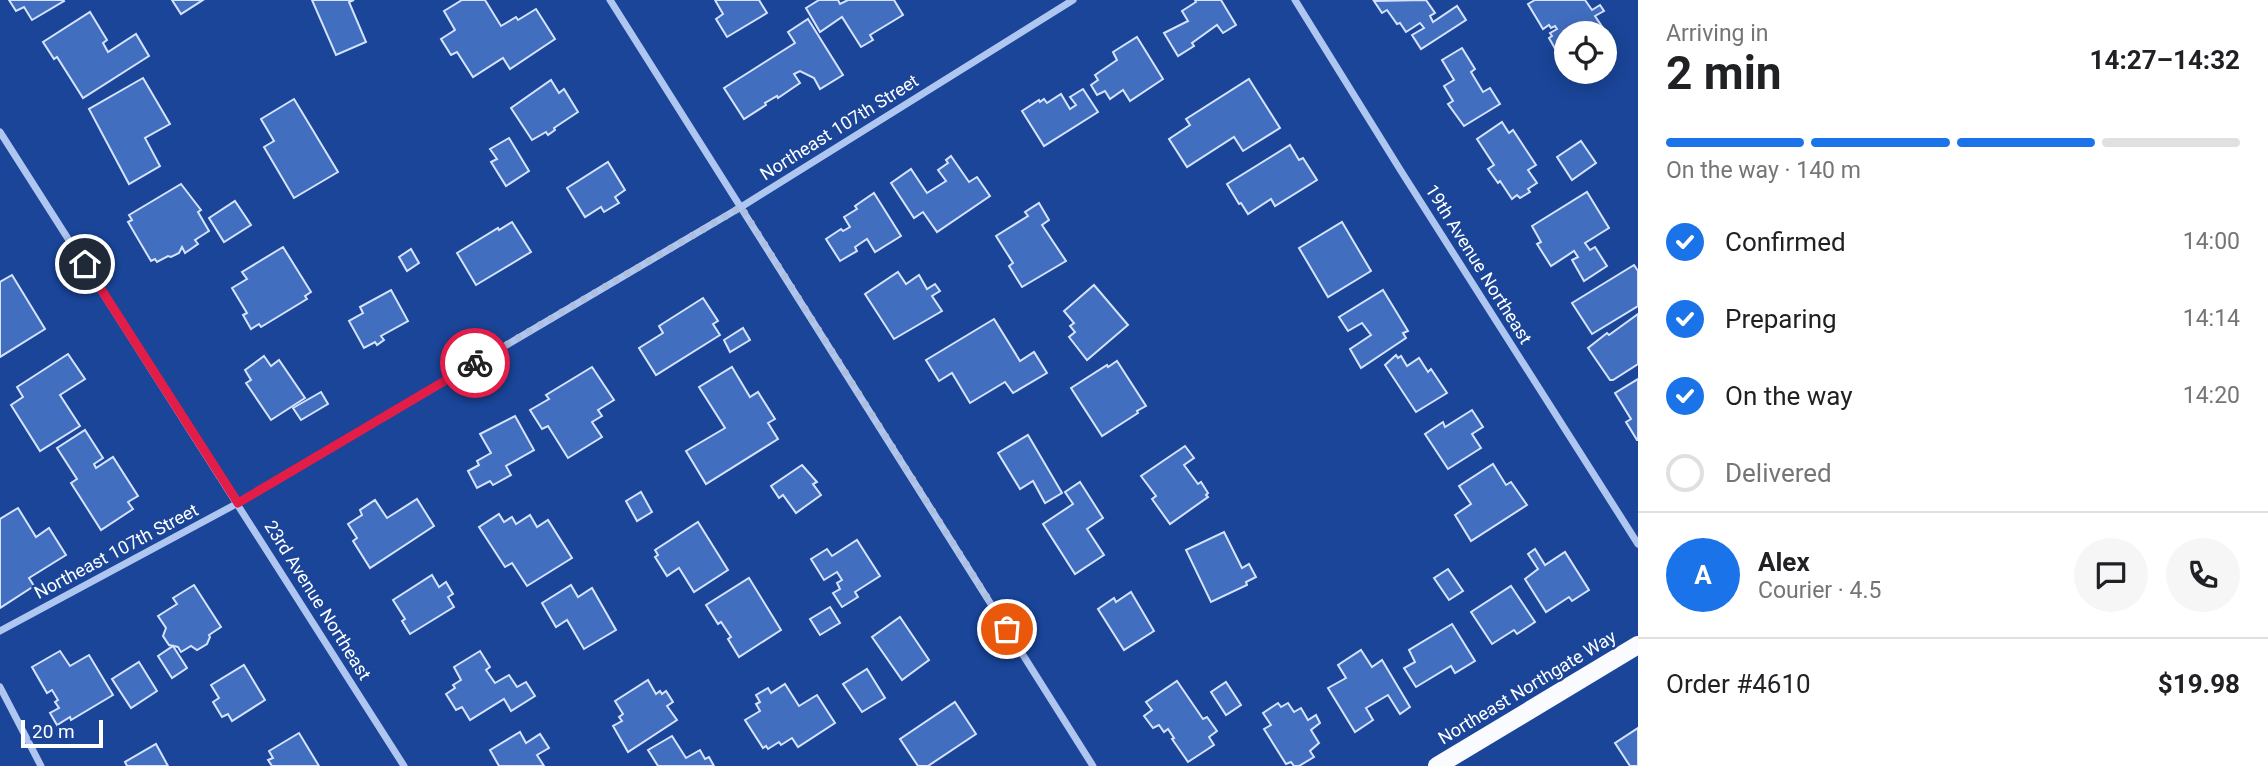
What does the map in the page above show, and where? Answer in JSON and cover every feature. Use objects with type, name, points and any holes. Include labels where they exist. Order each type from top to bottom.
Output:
[{"type":"main road","name":"Northeast Northgate Way","points":[[1437,766],[1638,645]]},
{"type":"street","points":[[610,0],[1093,766]]},
{"type":"street","name":"Northeast 107th Street","points":[[0,631],[238,503],[741,207],[1073,0]]},
{"type":"street","name":"19th Avenue Northeast","points":[[1295,0],[1638,544]]},
{"type":"street","name":"23rd Avenue Northeast","points":[[0,132],[404,766]]},
{"type":"street","points":[[0,687],[41,766]]},
{"type":"building","points":[[9,0],[64,1],[32,20],[24,7],[16,11]]},
{"type":"building","points":[[172,0],[203,0],[181,14]]},
{"type":"building","points":[[312,0],[354,0],[349,2],[366,42],[336,55]]},
{"type":"building","points":[[462,0],[485,0],[501,26],[536,9],[555,39],[510,69],[503,58],[473,77],[457,52],[451,55],[441,39],[455,30],[444,11]]},
{"type":"building","points":[[715,0],[759,0],[767,13],[727,37],[716,19],[723,14]]},
{"type":"building","points":[[819,0],[838,0],[840,4],[848,0],[894,0],[903,15],[870,35],[873,40],[861,47],[842,17],[820,32],[806,8]]},
{"type":"building","points":[[1195,0],[1221,0],[1236,25],[1223,33],[1217,25],[1192,43],[1194,46],[1178,56],[1164,33],[1188,21],[1182,11],[1196,2]]},
{"type":"building","points":[[1426,0],[1435,13],[1430,16],[1433,22],[1457,6],[1466,20],[1421,49],[1412,35],[1424,28],[1420,23],[1406,32],[1387,10],[1382,13],[1374,1]]},
{"type":"building","points":[[1535,0],[1585,0],[1592,10],[1600,5],[1604,11],[1595,16],[1598,21],[1554,21],[1554,26],[1551,28],[1549,25],[1543,29],[1528,4]]},
{"type":"building","points":[[90,12],[107,40],[103,43],[108,52],[136,34],[149,56],[83,98],[57,57],[54,59],[43,42]]},
{"type":"building","points":[[808,19],[843,75],[820,89],[814,78],[800,71],[794,74],[800,83],[778,98],[777,96],[765,103],[766,105],[744,119],[724,88],[795,43],[788,32]]},
{"type":"building","points":[[1554,31],[1554,47],[1549,38],[1552,36],[1550,33]]},
{"type":"building","points":[[1137,37],[1163,79],[1130,101],[1123,90],[1110,99],[1105,91],[1097,95],[1091,85],[1098,80],[1095,75],[1117,60],[1113,52]]},
{"type":"building","points":[[1462,48],[1475,69],[1471,72],[1483,92],[1490,88],[1500,104],[1464,126],[1448,104],[1453,101],[1444,86],[1454,80],[1442,60]]},
{"type":"building","points":[[143,78],[170,124],[145,138],[160,166],[129,184],[89,109]]},
{"type":"building","points":[[1249,79],[1280,128],[1243,151],[1234,137],[1187,167],[1169,139],[1190,125],[1186,119]]},
{"type":"building","points":[[551,80],[559,93],[564,89],[578,112],[548,135],[546,132],[532,140],[511,108]]},
{"type":"building","points":[[1083,89],[1098,112],[1044,146],[1022,111],[1039,100],[1040,102],[1044,99],[1047,103],[1061,94],[1070,109],[1076,105],[1070,97]]},
{"type":"building","points":[[294,99],[338,172],[294,198],[264,147],[274,141],[261,119]]},
{"type":"building","points":[[1502,122],[1509,133],[1513,130],[1536,165],[1528,170],[1537,183],[1528,189],[1530,192],[1520,198],[1517,195],[1512,199],[1500,181],[1498,183],[1488,169],[1494,165],[1477,139]]},
{"type":"building","points":[[509,138],[529,171],[506,186],[491,162],[497,159],[490,149]]},
{"type":"building","points":[[1581,141],[1596,163],[1572,180],[1557,157]]},
{"type":"building","points":[[1290,145],[1299,160],[1303,158],[1317,180],[1275,206],[1271,199],[1248,214],[1227,184]]},
{"type":"building","points":[[951,156],[969,182],[977,177],[990,196],[937,232],[923,212],[914,218],[891,183],[911,169],[927,193],[946,181],[938,170],[948,163],[946,160]]},
{"type":"building","points":[[608,162],[625,190],[615,197],[619,203],[604,212],[601,207],[585,217],[567,188]]},
{"type":"building","points":[[181,184],[201,210],[198,212],[209,231],[195,240],[198,244],[185,253],[182,247],[179,253],[171,257],[157,262],[155,259],[151,261],[128,222],[132,220],[129,215]]},
{"type":"building","points":[[1587,192],[1609,228],[1585,243],[1590,250],[1595,247],[1607,266],[1584,281],[1572,260],[1578,257],[1574,251],[1551,266],[1537,244],[1541,242],[1532,226]]},
{"type":"building","points":[[874,193],[901,236],[875,252],[867,239],[855,247],[857,251],[840,261],[826,239],[841,229],[843,231],[850,227],[844,217]]},
{"type":"building","points":[[235,201],[251,225],[224,242],[209,218]]},
{"type":"building","points":[[1039,203],[1049,220],[1042,225],[1066,261],[1022,287],[1009,266],[1013,263],[996,236],[1028,216],[1025,212]]},
{"type":"building","points":[[512,222],[531,252],[476,285],[457,253]]},
{"type":"building","points":[[1342,222],[1371,271],[1328,297],[1299,248]]},
{"type":"building","points":[[283,247],[311,292],[305,296],[307,299],[261,327],[259,324],[251,329],[243,315],[247,313],[232,288],[247,279],[242,272]]},
{"type":"building","points":[[411,249],[419,263],[407,271],[399,257]]},
{"type":"building","points":[[1634,265],[1638,271],[1638,306],[1592,334],[1572,303]]},
{"type":"building","points":[[898,272],[906,284],[919,275],[927,289],[935,284],[940,291],[932,296],[942,311],[894,339],[865,294]]},
{"type":"building","points":[[12,275],[45,329],[0,357],[0,282]]},
{"type":"building","points":[[1094,285],[1128,325],[1087,360],[1069,337],[1075,332],[1070,326],[1074,323],[1064,311]]},
{"type":"building","points":[[391,290],[408,321],[381,336],[384,340],[377,345],[375,342],[364,348],[349,321],[363,313],[360,307]]},
{"type":"building","points":[[1383,290],[1408,331],[1403,333],[1406,338],[1361,368],[1350,349],[1371,335],[1362,323],[1348,331],[1339,317]]},
{"type":"building","points":[[703,298],[718,321],[713,324],[720,335],[656,375],[639,348],[663,333],[659,326]]},
{"type":"building","points":[[1638,314],[1638,364],[1610,380],[1588,348]]},
{"type":"building","points":[[994,319],[1020,361],[1034,352],[1047,373],[1013,393],[1005,382],[970,403],[952,373],[939,381],[926,360]]},
{"type":"building","points":[[743,328],[750,340],[730,352],[724,340]]},
{"type":"building","points":[[68,354],[85,379],[60,395],[80,426],[40,451],[11,405],[23,397],[17,387]]},
{"type":"building","points":[[1396,355],[1398,358],[1401,356],[1407,366],[1419,358],[1428,372],[1431,369],[1447,393],[1416,412],[1385,365]]},
{"type":"building","points":[[264,356],[271,366],[279,360],[305,398],[271,420],[246,383],[251,380],[245,370]]},
{"type":"building","points":[[1117,361],[1146,406],[1102,436],[1071,388]]},
{"type":"building","points":[[592,367],[614,400],[598,410],[602,416],[592,422],[602,437],[568,458],[548,426],[542,429],[530,410],[549,399],[546,395]]},
{"type":"building","points":[[732,367],[750,397],[758,392],[775,419],[768,423],[778,439],[706,484],[686,451],[725,428],[699,387]]},
{"type":"building","points":[[1638,379],[1637,440],[1626,422],[1631,419],[1615,393]]},
{"type":"building","points":[[321,392],[328,404],[301,420],[293,408]]},
{"type":"building","points":[[1472,410],[1483,427],[1472,434],[1481,448],[1448,469],[1425,434],[1443,422],[1445,427]]},
{"type":"building","points":[[515,416],[534,450],[506,466],[511,475],[493,485],[490,481],[477,488],[468,471],[479,465],[477,461],[491,453],[480,434]]},
{"type":"building","points":[[85,430],[103,458],[94,464],[96,468],[113,457],[138,496],[128,502],[133,509],[101,530],[71,483],[77,479],[57,448]]},
{"type":"building","points":[[1028,435],[1062,493],[1045,503],[1033,481],[1020,489],[998,453]]},
{"type":"building","points":[[1185,446],[1194,458],[1184,465],[1198,484],[1201,482],[1208,497],[1170,524],[1152,499],[1156,496],[1141,476]]},
{"type":"building","points":[[1493,464],[1506,485],[1511,482],[1527,505],[1471,541],[1455,515],[1471,504],[1459,486]]},
{"type":"building","points":[[802,465],[817,482],[813,484],[821,495],[796,513],[783,495],[779,498],[771,486]]},
{"type":"building","points":[[1080,482],[1103,518],[1087,529],[1104,555],[1075,574],[1043,524],[1073,504],[1065,492]]},
{"type":"building","points":[[641,492],[652,512],[637,521],[626,501]]},
{"type":"building","points":[[417,499],[434,526],[370,568],[353,541],[357,538],[348,524],[362,515],[360,510],[375,500],[387,518]]},
{"type":"building","points":[[18,508],[36,537],[49,528],[66,555],[29,578],[34,586],[0,608],[0,519]]},
{"type":"building","points":[[499,514],[504,522],[512,517],[516,524],[530,515],[537,527],[548,520],[572,558],[527,586],[512,563],[505,567],[479,527]]},
{"type":"building","points":[[698,522],[728,570],[694,592],[679,568],[667,576],[655,557],[658,555],[655,550]]},
{"type":"building","points":[[1224,532],[1242,568],[1249,564],[1256,577],[1246,582],[1247,585],[1211,602],[1186,550]]},
{"type":"building","points":[[857,540],[880,576],[855,592],[858,597],[842,607],[833,593],[840,589],[837,583],[842,580],[837,572],[824,580],[811,559],[827,549],[832,556]]},
{"type":"building","points":[[1535,549],[1545,565],[1565,552],[1589,590],[1572,601],[1569,597],[1546,612],[1525,579],[1538,569],[1528,554]]},
{"type":"building","points":[[1448,569],[1463,591],[1449,600],[1434,578]]},
{"type":"building","points":[[432,575],[439,587],[446,582],[453,594],[448,597],[454,607],[410,634],[402,621],[405,619],[393,600]]},
{"type":"building","points":[[749,578],[781,630],[739,657],[728,639],[731,637],[721,622],[718,624],[706,605]]},
{"type":"building","points":[[194,585],[221,627],[209,635],[207,644],[197,650],[191,646],[181,652],[178,647],[169,645],[163,636],[166,628],[158,616],[177,604],[173,598]]},
{"type":"building","points":[[571,585],[578,597],[592,588],[616,630],[584,649],[567,620],[556,627],[542,603]]},
{"type":"building","points":[[1511,586],[1535,622],[1517,634],[1514,630],[1492,644],[1471,612]]},
{"type":"building","points":[[1131,592],[1154,631],[1124,650],[1098,609],[1114,598],[1116,602]]},
{"type":"building","points":[[830,607],[840,623],[820,635],[810,619]]},
{"type":"building","points":[[900,617],[929,660],[902,680],[872,637]]},
{"type":"building","points":[[1452,624],[1475,661],[1455,673],[1451,666],[1416,687],[1404,668],[1415,662],[1409,650]]},
{"type":"building","points":[[173,646],[187,668],[172,678],[158,656]]},
{"type":"building","points":[[1361,650],[1372,667],[1382,660],[1410,707],[1400,714],[1388,695],[1366,708],[1373,720],[1355,732],[1328,688],[1346,678],[1338,665]]},
{"type":"building","points":[[60,651],[70,666],[89,655],[113,695],[71,720],[70,717],[57,725],[50,713],[59,708],[55,702],[58,700],[52,690],[47,693],[32,667]]},
{"type":"building","points":[[480,651],[490,667],[486,670],[495,683],[509,675],[517,687],[526,682],[535,696],[511,711],[504,699],[470,720],[462,707],[456,710],[446,694],[461,680],[454,667]]},
{"type":"building","points":[[139,662],[157,691],[131,708],[112,679]]},
{"type":"building","points":[[244,665],[265,700],[232,721],[228,714],[222,717],[213,702],[219,698],[211,685]]},
{"type":"building","points":[[867,669],[885,698],[862,712],[843,684]]},
{"type":"building","points":[[648,680],[656,694],[666,691],[673,702],[667,706],[677,720],[628,752],[613,726],[622,721],[619,717],[623,714],[615,701]]},
{"type":"building","points":[[1177,681],[1203,719],[1207,717],[1217,731],[1209,737],[1214,745],[1188,762],[1168,729],[1164,732],[1159,725],[1153,728],[1144,716],[1152,710],[1146,702]]},
{"type":"building","points":[[1226,682],[1241,705],[1226,715],[1211,692]]},
{"type":"building","points":[[785,684],[799,706],[817,695],[835,723],[798,747],[792,738],[781,745],[779,742],[768,749],[766,746],[763,748],[745,720],[760,711],[756,704],[760,702],[756,695],[768,688],[771,693]]},
{"type":"building","points":[[955,702],[976,734],[928,766],[918,766],[900,739]]},
{"type":"building","points":[[1278,703],[1281,707],[1288,703],[1294,712],[1301,708],[1308,720],[1316,715],[1320,723],[1311,730],[1319,743],[1310,751],[1314,757],[1299,766],[1294,766],[1291,762],[1286,764],[1264,729],[1271,725],[1263,713]]},
{"type":"building","points":[[1638,728],[1638,766],[1630,766],[1615,743]]},
{"type":"building","points":[[520,732],[526,743],[540,734],[549,748],[537,755],[544,766],[499,766],[490,750]]},
{"type":"building","points":[[299,733],[319,766],[272,766],[268,760],[273,758],[269,751]]},
{"type":"building","points":[[672,736],[686,758],[700,750],[705,759],[709,757],[714,766],[658,766],[648,750]]},
{"type":"building","points":[[156,744],[168,766],[127,766],[125,762]]},
{"type":"way so far","points":[[475,363],[741,207],[1007,629]]},
{"type":"route","points":[[85,264],[238,503],[475,363]]}]
